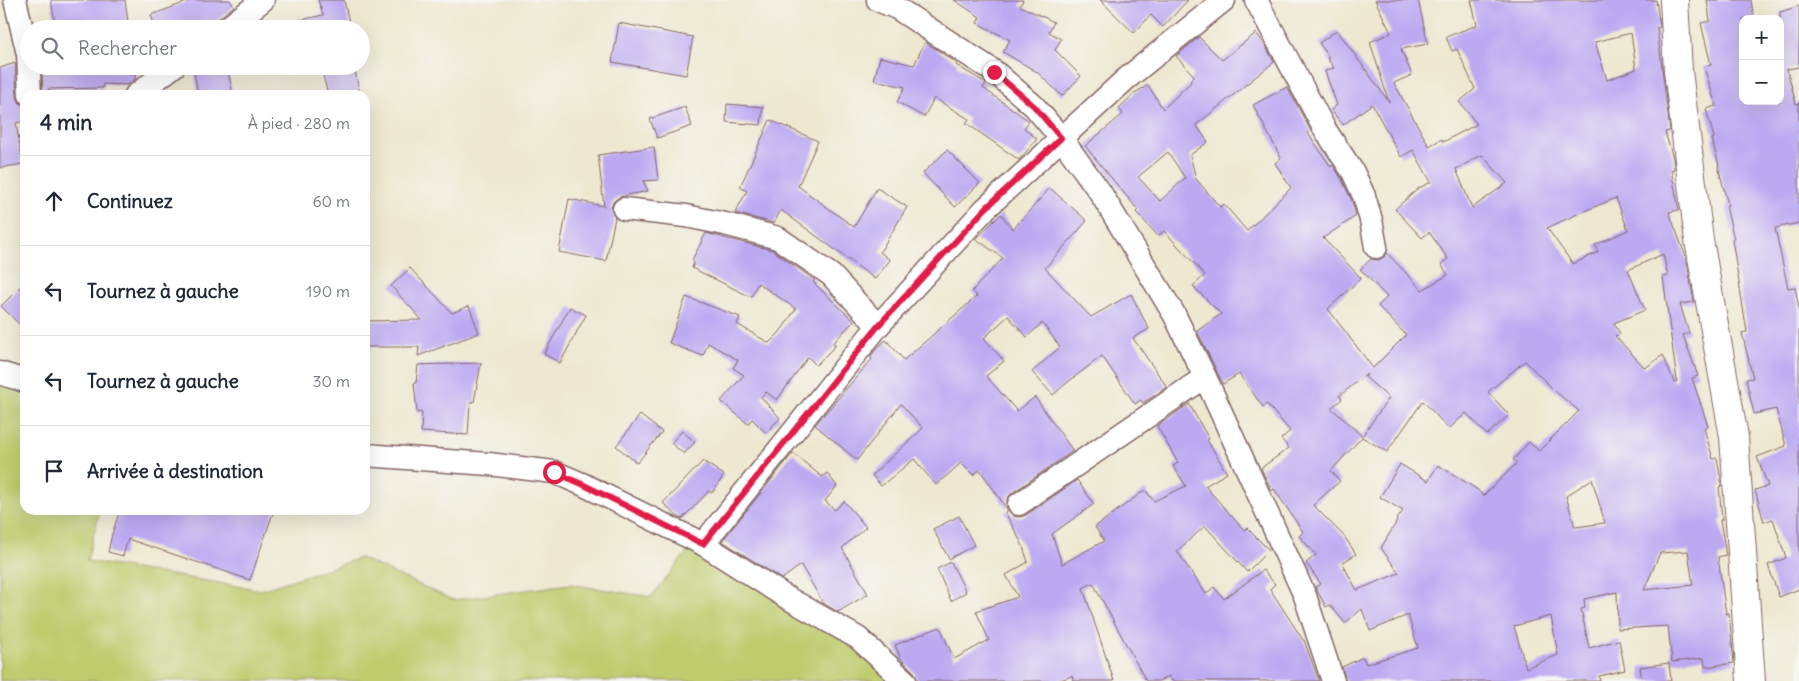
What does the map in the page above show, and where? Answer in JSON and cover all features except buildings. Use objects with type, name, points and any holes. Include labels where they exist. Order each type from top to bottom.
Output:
[{"type":"street","points":[[15,0],[20,21]]},
{"type":"street","points":[[237,20],[263,0]]},
{"type":"street","points":[[878,0],[897,8],[994,72],[1034,106],[1061,138],[1100,192],[1174,314],[1205,377],[1305,596],[1333,681]]},
{"type":"street","points":[[703,544],[878,326],[985,209],[1126,79],[1224,0]]},
{"type":"street","points":[[1256,0],[1324,128],[1352,172],[1364,196],[1376,247]]},
{"type":"street","points":[[1674,0],[1678,71],[1699,240],[1734,437],[1751,681]]},
{"type":"street","points":[[29,75],[30,90]]},
{"type":"street","points":[[143,90],[162,75]]},
{"type":"street","points":[[624,209],[686,216],[726,224],[778,238],[831,275],[878,326]]},
{"type":"street","points":[[0,373],[20,379]]},
{"type":"street","points":[[1019,504],[1205,377]]},
{"type":"street","points":[[370,455],[489,464],[554,472],[703,544],[786,597],[858,638],[905,681]]},
{"type":"green space","points":[[0,370],[20,377],[20,515],[99,515],[87,561],[261,590],[360,558],[453,600],[570,584],[651,597],[695,542],[895,675],[882,681],[0,681]]},
{"type":"route","points":[[554,472],[703,544],[878,326],[985,209],[1061,138],[1034,106],[994,72]]}]
